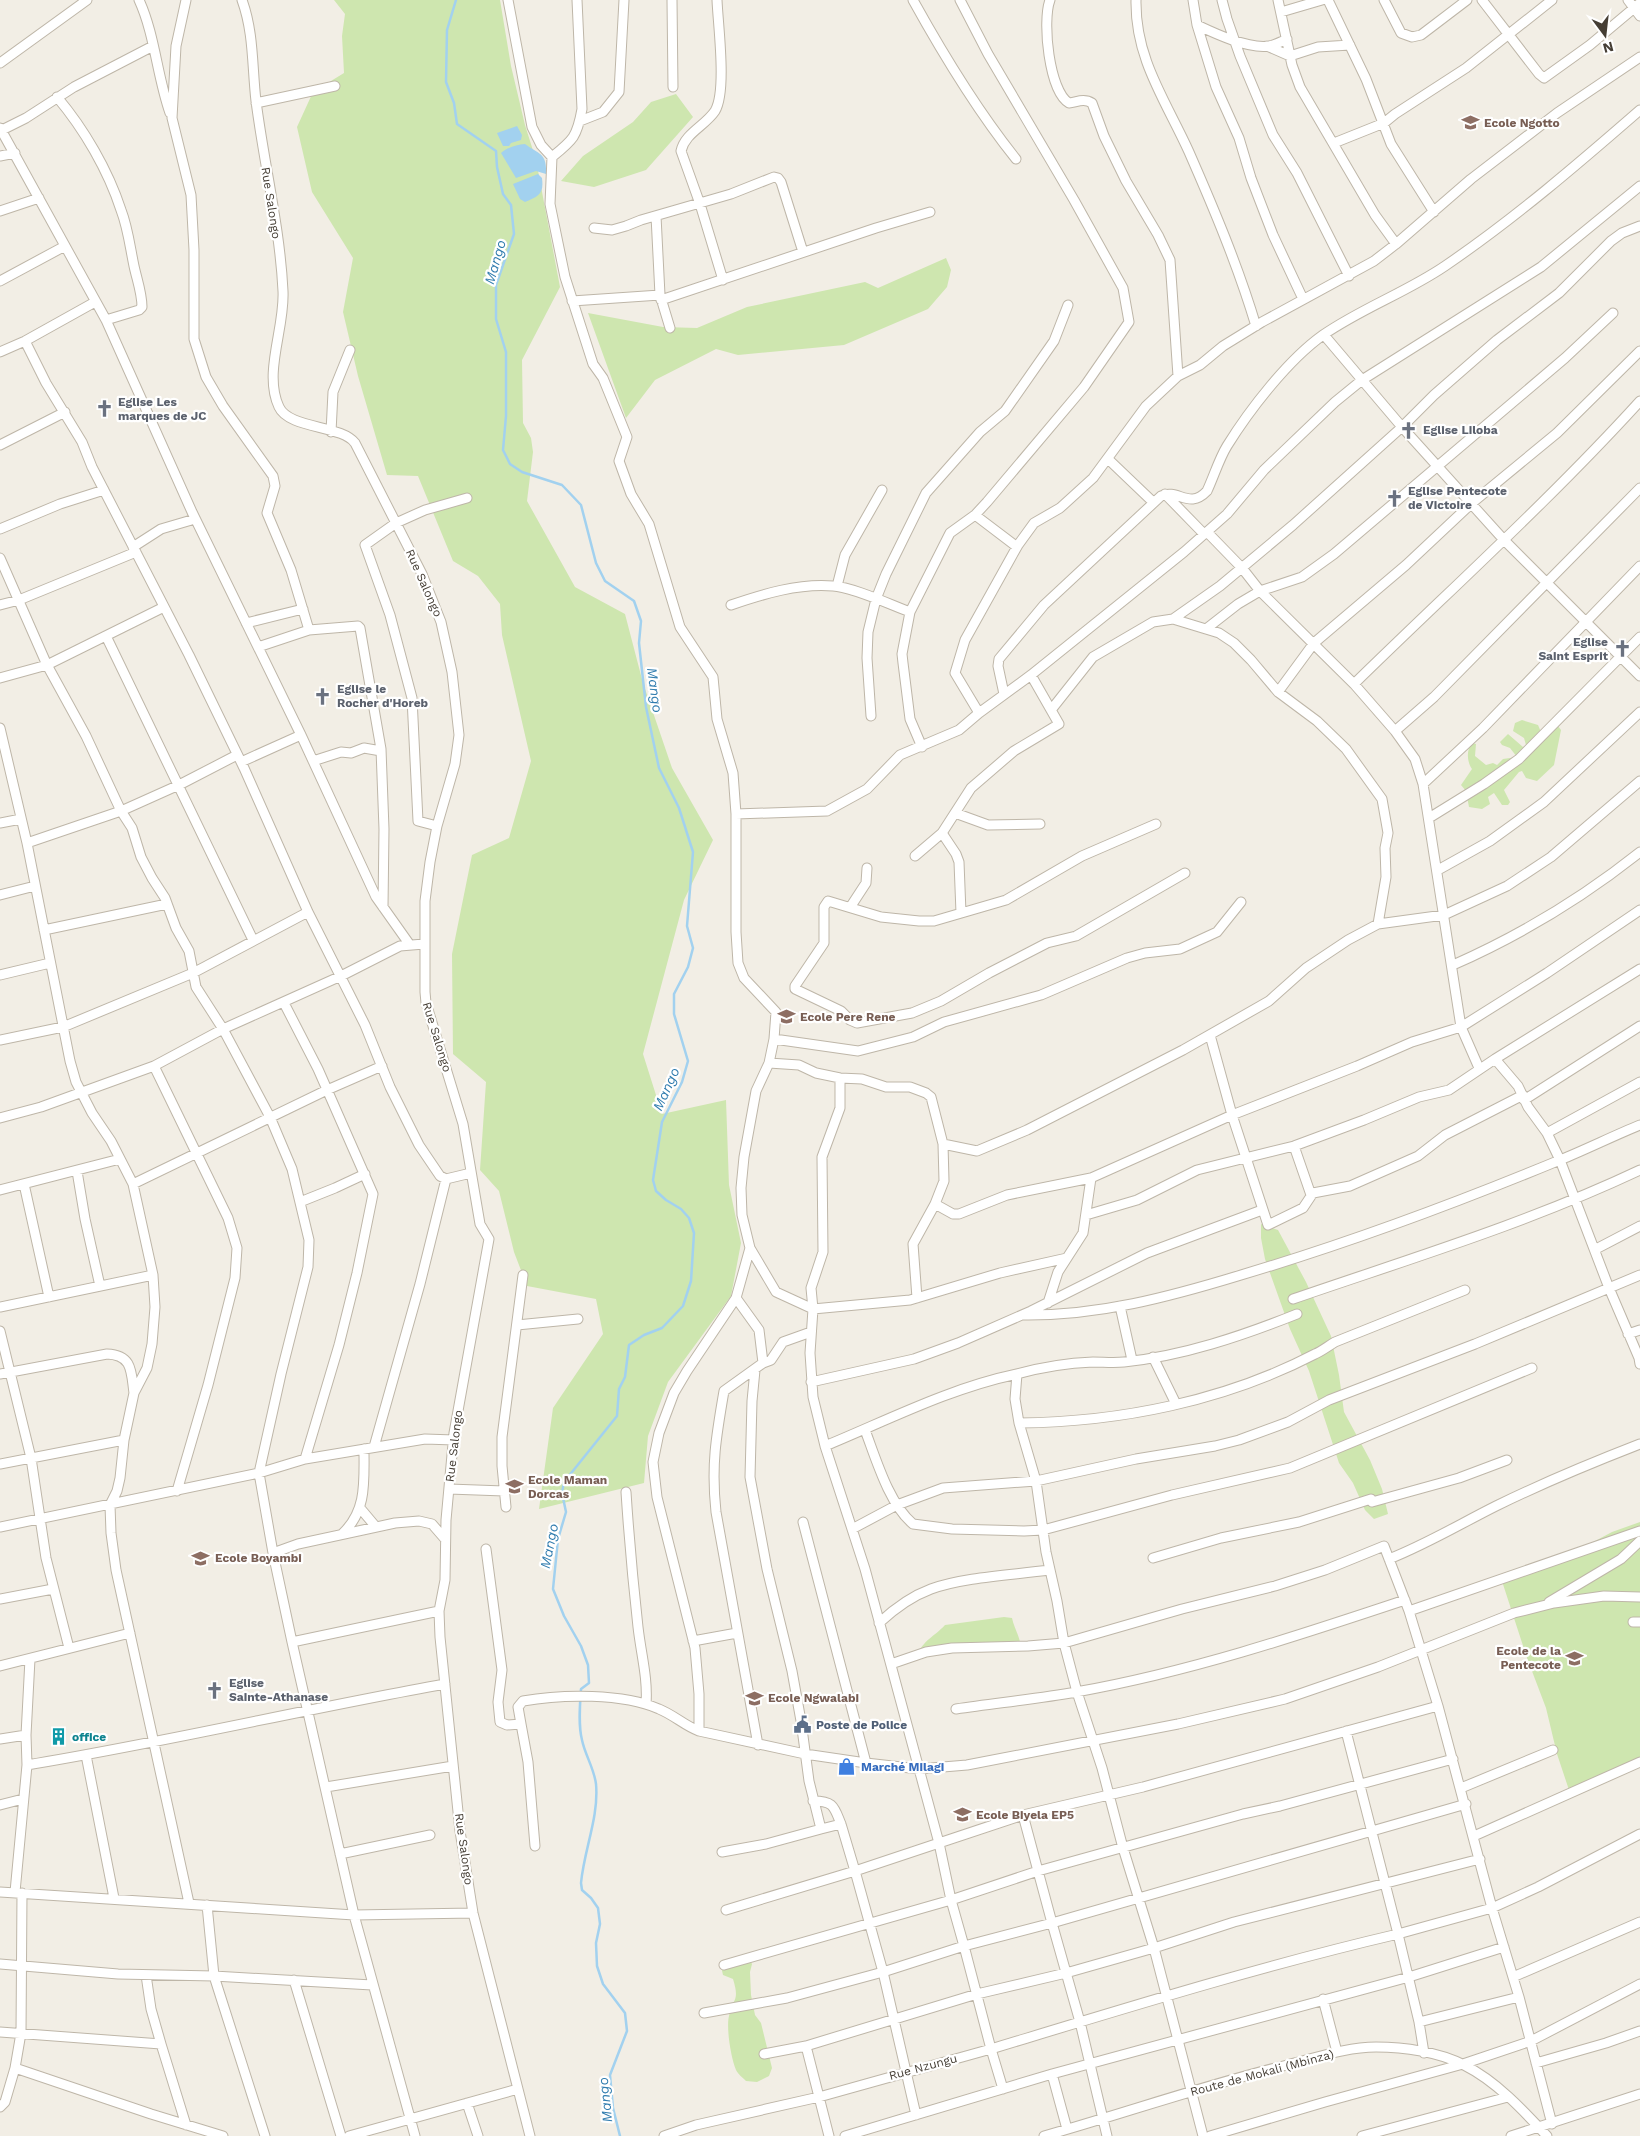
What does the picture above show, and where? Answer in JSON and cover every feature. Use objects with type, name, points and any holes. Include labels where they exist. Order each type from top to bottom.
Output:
[{"type":"street","points":[[0,63],[87,0]]},
{"type":"street","points":[[139,0],[147,18],[160,80],[172,118],[191,196],[194,250],[194,339],[206,377],[223,406],[273,476],[275,486],[267,513],[291,570],[309,630]]},
{"type":"street","points":[[172,118],[176,46],[186,0]]},
{"type":"street","name":"Rue Salongo","points":[[242,0],[250,29],[256,103],[280,261],[283,293],[281,325],[273,376],[274,390],[279,409],[286,416],[331,432],[346,435],[352,439],[422,574],[436,610],[452,672],[459,735],[455,764],[437,826],[425,900],[426,1003],[463,1124],[480,1224],[489,1240],[454,1440],[449,1489],[445,1580],[439,1610],[453,1766],[473,1913],[530,2136]]},
{"type":"street","points":[[508,0],[532,127],[541,145],[552,157],[550,204],[572,301],[592,364],[603,378],[626,437],[619,461],[631,494],[649,524],[678,624],[713,677],[717,719],[732,773],[736,814],[736,932],[738,962],[744,978],[776,1012],[774,1039],[769,1063],[756,1091],[743,1160],[742,1216],[750,1248],[776,1292],[813,1309],[917,1298],[1000,1273],[1067,1258]]},
{"type":"street","points":[[552,157],[571,142],[580,121],[582,109],[577,0]]},
{"type":"street","points":[[580,121],[603,112],[619,92],[624,0]]},
{"type":"street","points":[[672,0],[673,87]]},
{"type":"street","points":[[717,0],[722,76],[720,99],[709,118],[683,144],[681,151],[700,204],[723,280]]},
{"type":"street","points":[[913,0],[950,66],[1016,159]]},
{"type":"street","points":[[922,747],[910,719],[902,654],[910,612],[950,533],[974,515],[987,502],[1084,387],[1128,322],[1123,288],[1074,200],[988,54],[960,0]]},
{"type":"street","points":[[1050,0],[1046,26],[1048,56],[1057,85],[1069,103],[1081,100],[1088,100],[1092,103],[1104,136],[1126,181],[1158,235],[1170,260],[1178,376]]},
{"type":"street","points":[[1136,0],[1139,38],[1149,73],[1181,133],[1212,205],[1241,276],[1256,326]]},
{"type":"street","points":[[1192,0],[1197,25],[1216,86],[1240,138],[1252,178],[1270,226],[1303,300]]},
{"type":"street","points":[[1222,0],[1233,39],[1274,135],[1297,173],[1349,276]]},
{"type":"street","points":[[1278,0],[1290,56],[1300,87],[1375,215],[1396,244]]},
{"type":"street","points":[[1281,12],[1322,0]]},
{"type":"street","points":[[1328,0],[1366,79],[1390,144],[1434,212]]},
{"type":"street","points":[[1384,0],[1401,33],[1412,37],[1421,35],[1467,0]]},
{"type":"street","points":[[1482,0],[1540,76],[1544,78],[1590,45],[1634,4],[1640,16]]},
{"type":"street","points":[[1334,143],[1384,124],[1395,114],[1452,78],[1552,0]]},
{"type":"street","points":[[1197,25],[1233,39],[1267,46],[1290,56],[1318,46],[1350,45]]},
{"type":"street","points":[[1267,46],[1287,40]]},
{"type":"street","points":[[153,46],[1,130],[106,320],[195,519],[383,907],[410,945]]},
{"type":"street","points":[[979,713],[957,679],[955,667],[965,640],[1017,547],[1034,523],[1060,508],[1093,478],[1146,406],[1178,376],[1200,366],[1223,346],[1374,261],[1471,179],[1557,113],[1640,57]]},
{"type":"street","points":[[256,103],[336,86]]},
{"type":"street","points":[[57,98],[67,110],[101,164],[117,198],[141,292],[142,307],[139,310],[106,320]]},
{"type":"street","points":[[1004,694],[998,666],[999,659],[1044,605],[1153,502],[1165,494],[1189,500],[1203,496],[1226,447],[1287,367],[1324,335],[1444,267],[1548,188],[1640,110]]},
{"type":"street","points":[[0,156],[15,153]]},
{"type":"street","points":[[594,228],[612,230],[700,204],[774,177],[778,178],[803,252]]},
{"type":"street","points":[[736,814],[827,811],[867,789],[898,756],[960,730],[979,713],[1031,675],[1227,514],[1264,470],[1335,402],[1362,380],[1541,267],[1640,186]]},
{"type":"street","points":[[0,211],[39,198]]},
{"type":"street","points":[[572,301],[660,297],[723,280],[803,252],[930,212]]},
{"type":"street","points":[[656,216],[660,297],[670,328]]},
{"type":"street","points":[[1173,619],[1242,568],[1402,427],[1434,395],[1497,340],[1560,293],[1611,241],[1622,233],[1640,226]]},
{"type":"street","points":[[0,281],[65,246]]},
{"type":"street","points":[[0,352],[25,341],[95,302]]},
{"type":"street","points":[[871,716],[867,658],[868,632],[876,599],[926,493],[980,432],[1005,411],[1054,341],[1068,305]]},
{"type":"street","points":[[1206,629],[1238,604],[1260,591],[1305,576],[1334,554],[1564,358],[1613,313]]},
{"type":"street","points":[[1324,335],[1402,427],[1504,540],[1640,676]]},
{"type":"street","points":[[25,341],[46,382],[82,442],[92,467],[135,549],[239,759],[308,912],[341,976],[420,1145],[440,1176],[446,1178],[471,1173]]},
{"type":"street","points":[[331,432],[333,392],[350,350]]},
{"type":"street","points":[[1278,692],[1314,643],[1406,565],[1472,503],[1557,433],[1640,351]]},
{"type":"street","points":[[1354,684],[1504,540],[1614,430],[1640,401]]},
{"type":"street","points":[[0,445],[65,412]]},
{"type":"street","points":[[1108,459],[1153,502]]},
{"type":"street","points":[[1395,731],[1434,696],[1640,488]]},
{"type":"street","points":[[0,529],[60,504],[104,490]]},
{"type":"street","points":[[837,586],[843,558],[882,490]]},
{"type":"street","points":[[1165,494],[1242,568],[1260,591],[1354,684],[1395,731],[1415,759],[1423,784],[1438,870],[1461,1027],[1479,1068]]},
{"type":"street","points":[[437,826],[418,821],[411,694],[390,615],[364,544],[396,523],[425,510],[467,498]]},
{"type":"street","points":[[974,515],[1017,547]]},
{"type":"street","points":[[0,605],[19,600],[135,549],[161,529],[195,519]]},
{"type":"street","points":[[0,558],[47,666],[86,736],[132,828],[141,856],[167,904],[176,928],[189,952],[196,987],[223,1029],[270,1117],[291,1165],[309,1240],[308,1267],[280,1374],[259,1473],[273,1553],[292,1642],[354,1915],[408,2118],[415,2136]]},
{"type":"street","points":[[1423,784],[1483,728],[1640,566]]},
{"type":"street","points":[[731,605],[780,590],[837,586],[910,612]]},
{"type":"street","points":[[0,678],[47,666],[164,607]]},
{"type":"street","points":[[246,623],[303,609]]},
{"type":"street","points":[[1051,710],[1095,655],[1153,622],[1173,619],[1219,633],[1234,643],[1278,692],[1318,721],[1346,749],[1382,800],[1388,833],[1385,845],[1386,877],[1378,924]]},
{"type":"street","points":[[258,647],[309,630],[358,626],[360,628],[381,751],[384,829],[383,907]]},
{"type":"street","points":[[106,636],[253,940]]},
{"type":"street","points":[[1429,818],[1484,784],[1519,759],[1640,637]]},
{"type":"street","points":[[915,856],[942,833],[971,788],[1010,754],[1058,726],[1059,721],[1031,675]]},
{"type":"street","points":[[1438,870],[1490,842],[1544,802],[1640,712]]},
{"type":"street","points":[[0,728],[2,748],[27,843],[70,1061],[81,1092],[92,1113],[111,1141],[133,1184],[153,1274],[155,1308],[152,1344],[147,1368],[134,1393],[124,1440],[120,1478],[117,1491],[110,1505],[111,1533],[116,1570],[189,1903]]},
{"type":"street","points":[[27,843],[122,811],[239,759],[301,735]]},
{"type":"street","points":[[313,761],[340,752],[351,753],[364,748],[381,751]]},
{"type":"street","points":[[942,1144],[974,1151],[981,1150],[1027,1130],[1210,1035],[1272,999],[1306,968],[1348,940],[1378,924],[1444,914],[1507,886],[1551,857],[1640,781]]},
{"type":"street","points":[[955,814],[988,825],[1040,824]]},
{"type":"street","points":[[0,823],[21,819]]},
{"type":"street","points":[[1156,824],[1082,856],[1006,900],[934,921],[919,922],[880,917],[832,900],[826,901],[824,907],[824,944],[795,986],[795,990],[841,1011],[850,1020],[857,1023],[912,1013],[941,1001],[989,973],[1047,943],[1076,936],[1185,873]]},
{"type":"street","points":[[942,833],[959,862],[961,913]]},
{"type":"street","points":[[1453,965],[1501,944],[1535,925],[1578,897],[1640,852]]},
{"type":"street","points":[[851,906],[866,883],[867,868]]},
{"type":"street","points":[[0,895],[35,886]]},
{"type":"street","points":[[774,1039],[858,1051],[913,1037],[944,1022],[1041,995],[1127,958],[1145,953],[1180,949],[1217,932],[1242,902]]},
{"type":"street","points":[[44,930],[167,904]]},
{"type":"street","points":[[935,1204],[953,1214],[959,1214],[1007,1196],[1091,1178],[1232,1115],[1357,1066],[1412,1042],[1461,1027],[1547,973],[1640,910]]},
{"type":"street","points":[[0,1040],[63,1027],[193,973],[308,912]]},
{"type":"street","points":[[0,1118],[42,1107],[154,1066],[223,1029],[284,1003],[400,946],[424,944]]},
{"type":"street","points":[[0,975],[50,963]]},
{"type":"street","points":[[1086,1216],[1138,1200],[1198,1170],[1294,1146],[1364,1120],[1419,1096],[1452,1089],[1479,1068],[1640,969]]},
{"type":"street","points":[[284,1003],[327,1090],[372,1189],[373,1200],[339,1345],[305,1459]]},
{"type":"street","points":[[1210,1035],[1232,1115],[1268,1225],[1304,1208],[1313,1193],[1350,1186],[1418,1156],[1445,1135],[1523,1097],[1640,1026]]},
{"type":"street","points":[[1495,1058],[1513,1079],[1548,1133],[1640,1364]]},
{"type":"street","points":[[769,1063],[799,1065],[814,1072],[840,1078],[862,1079],[886,1087],[910,1087],[929,1094],[942,1144],[944,1181],[935,1204],[913,1244],[917,1298]]},
{"type":"street","points":[[154,1066],[234,1232],[238,1263],[208,1385],[177,1491]]},
{"type":"street","points":[[133,1184],[198,1154],[270,1117],[382,1066]]},
{"type":"street","points":[[840,1078],[840,1108],[822,1157],[823,1252],[812,1287],[812,1382],[825,1446],[852,1529],[891,1664],[939,1843],[951,1900],[1003,2089]]},
{"type":"street","points":[[1548,1133],[1640,1082]]},
{"type":"street","points":[[1023,1315],[1051,1315],[1120,1306],[1176,1294],[1281,1263],[1379,1230],[1560,1160],[1640,1125]]},
{"type":"street","points":[[1294,1146],[1311,1195]]},
{"type":"street","points":[[0,1190],[120,1159]]},
{"type":"street","points":[[1293,1299],[1533,1216],[1576,1200],[1640,1170]]},
{"type":"street","points":[[77,1171],[83,1211],[100,1286]]},
{"type":"street","points":[[300,1202],[365,1174]]},
{"type":"street","points":[[374,1447],[420,1284],[446,1178]]},
{"type":"street","points":[[1048,1303],[1057,1275],[1083,1233],[1091,1178]]},
{"type":"street","points":[[24,1184],[50,1296]]},
{"type":"street","points":[[812,1382],[916,1358],[976,1336],[1048,1303],[1147,1253],[1262,1210]]},
{"type":"street","points":[[1596,1250],[1640,1226]]},
{"type":"street","points":[[699,1731],[699,1694],[693,1641],[657,1497],[652,1462],[659,1433],[674,1393],[736,1298],[750,1248]]},
{"type":"street","points":[[0,1308],[153,1274]]},
{"type":"street","points":[[506,1507],[502,1437],[523,1275]]},
{"type":"street","points":[[852,1529],[897,1505],[949,1487],[1036,1481],[1136,1459],[1214,1446],[1260,1433],[1288,1422],[1329,1400],[1476,1344],[1640,1275]]},
{"type":"street","points":[[1019,1423],[1061,1423],[1116,1417],[1176,1404],[1250,1382],[1315,1354],[1335,1342],[1465,1290]]},
{"type":"street","points":[[736,1298],[760,1330],[762,1363]]},
{"type":"street","points":[[1120,1306],[1132,1360]]},
{"type":"street","points":[[825,1446],[942,1396],[986,1380],[1071,1364],[1153,1358],[1220,1341],[1297,1314]]},
{"type":"street","points":[[517,1324],[578,1319]]},
{"type":"street","points":[[1628,1334],[1640,1330]]},
{"type":"street","points":[[0,1331],[31,1458],[39,1519],[53,1589],[70,1648]]},
{"type":"street","points":[[758,1745],[716,1512],[712,1481],[714,1446],[724,1391],[762,1363],[771,1360],[784,1342],[811,1332]]},
{"type":"street","points":[[0,1374],[107,1354],[118,1355],[125,1358],[129,1365],[134,1393]]},
{"type":"street","points":[[1153,1358],[1176,1404]]},
{"type":"street","points":[[864,1430],[897,1505],[909,1521],[918,1526],[1024,1531],[1043,1530],[1172,1496],[1290,1468],[1532,1368]]},
{"type":"street","points":[[755,1370],[752,1401],[750,1477],[767,1569],[792,1671],[813,1801],[821,1829]]},
{"type":"street","points":[[1017,1374],[1015,1399],[1019,1423],[1036,1481],[1049,1570],[1064,1642],[1077,1692],[1094,1740],[1108,1796],[1154,1948],[1202,2136]]},
{"type":"street","points":[[0,1526],[259,1473],[305,1459],[425,1439],[454,1440]]},
{"type":"street","points":[[0,1464],[124,1440]]},
{"type":"street","points":[[1390,1559],[1429,1542],[1493,1507],[1558,1477],[1640,1444]]},
{"type":"street","points":[[342,1535],[356,1518],[360,1508],[364,1449]]},
{"type":"street","points":[[1152,1558],[1221,1538],[1299,1522],[1372,1500],[1460,1478],[1507,1460]]},
{"type":"street","points":[[449,1489],[504,1491]]},
{"type":"street","points":[[626,1492],[630,1558],[638,1630],[645,1670],[646,1704]]},
{"type":"street","points":[[360,1508],[376,1527]]},
{"type":"street","points":[[273,1553],[298,1544],[408,1521],[432,1524],[446,1539]]},
{"type":"street","points":[[803,1522],[866,1762]]},
{"type":"street","points":[[1410,1611],[1640,1531]]},
{"type":"street","points":[[1540,1607],[1621,1559],[1640,1541]]},
{"type":"street","points":[[891,1664],[926,1652],[952,1648],[1028,1646],[1064,1642],[1182,1609],[1275,1586],[1325,1570],[1384,1546],[1410,1611],[1422,1650],[1466,1804],[1492,1908],[1519,1997],[1552,2124]]},
{"type":"street","points":[[486,1549],[502,1670],[498,1702],[500,1722],[507,1725],[521,1724]]},
{"type":"street","points":[[879,1623],[913,1598],[931,1589],[968,1581],[1049,1570]]},
{"type":"street","points":[[0,1599],[53,1589]]},
{"type":"street","points":[[534,1846],[528,1762],[518,1707],[523,1701],[590,1696],[646,1704],[660,1709],[699,1731],[758,1745],[806,1754],[919,1769],[967,1765],[1214,1716],[1285,1699],[1378,1667],[1514,1613],[1604,1596],[1640,1597]]},
{"type":"street","points":[[956,1709],[1077,1692],[1138,1679],[1266,1646],[1405,1600]]},
{"type":"street","points":[[292,1642],[439,1610]]},
{"type":"street","points":[[0,1666],[130,1633]]},
{"type":"street","points":[[693,1641],[737,1633]]},
{"type":"street","points":[[0,2107],[5,2102],[15,2068],[21,2033],[18,1893],[23,1799],[27,1765],[26,1736],[30,1659]]},
{"type":"street","points":[[27,1765],[155,1743],[307,1710],[445,1684]]},
{"type":"street","points":[[726,1910],[855,1871],[1023,1815],[1108,1796],[1438,1706]]},
{"type":"street","points":[[1346,1731],[1409,1977],[1424,2053]]},
{"type":"street","points":[[0,1739],[26,1736]]},
{"type":"street","points":[[1461,1788],[1553,1750]]},
{"type":"street","points":[[86,1755],[114,1898]]},
{"type":"street","points":[[724,1965],[951,1900],[1038,1871],[1243,1814],[1280,1806],[1453,1759]]},
{"type":"street","points":[[1474,1836],[1640,1762]]},
{"type":"street","points":[[326,1787],[453,1766]]},
{"type":"street","points":[[0,1805],[23,1799]]},
{"type":"street","points":[[813,1801],[828,1802],[834,1806],[841,1824],[883,1972],[916,2115]]},
{"type":"street","points":[[704,2013],[803,1994],[883,1972],[964,1946],[1052,1923],[1466,1804]]},
{"type":"street","points":[[1023,1815],[1080,2022],[1107,2136]]},
{"type":"street","points":[[722,1852],[766,1844],[841,1824]]},
{"type":"street","name":"Rue Nzungu","points":[[664,2136],[721,2119],[819,2096],[906,2072],[1308,1955],[1398,1934],[1492,1908],[1538,1887],[1640,1834]]},
{"type":"street","points":[[340,1854],[430,1835]]},
{"type":"street","points":[[764,2054],[806,2046],[977,1994],[1066,1973],[1154,1948],[1234,1922],[1480,1860]]},
{"type":"street","points":[[0,1892],[354,1915],[473,1913]]},
{"type":"street","points":[[207,1905],[214,1976],[265,2136]]},
{"type":"street","points":[[1513,1977],[1640,1922]]},
{"type":"street","points":[[845,2136],[1052,2074],[1409,1977],[1504,1947]]},
{"type":"street","points":[[0,1964],[146,1976],[214,1976],[372,1985]]},
{"type":"street","points":[[146,1976],[151,2009],[186,2125]]},
{"type":"street","points":[[294,1980],[341,2136]]},
{"type":"street","points":[[1210,2136],[1463,2064],[1531,2041],[1640,1984]]},
{"type":"street","points":[[1419,2022],[1519,1997]]},
{"type":"street","points":[[1323,1999],[1337,2052]]},
{"type":"street","points":[[1536,2063],[1640,2031]]},
{"type":"street","points":[[0,2032],[161,2044]]},
{"type":"street","points":[[806,2046],[829,2136]]},
{"type":"street","name":"Route de Mokali (Mbinza)","points":[[1044,2136],[1263,2070],[1337,2052],[1374,2047],[1397,2048],[1424,2053],[1463,2064],[1484,2077],[1508,2097],[1547,2136]]},
{"type":"street","points":[[15,2068],[223,2136]]},
{"type":"street","points":[[1052,2074],[1067,2129]]},
{"type":"street","points":[[349,2136],[408,2118],[518,2089]]},
{"type":"street","points":[[1511,2136],[1640,2094]]},
{"type":"street","points":[[1362,2136],[1508,2097]]},
{"type":"street","points":[[467,2103],[478,2136]]},
{"type":"green space","points":[[334,0],[500,0],[511,66],[525,125],[536,160],[560,287],[522,360],[523,423],[531,438],[533,452],[527,501],[575,587],[625,614],[643,683],[672,768],[713,840],[684,900],[643,1054],[662,1114],[726,1100],[729,1185],[741,1243],[731,1296],[668,1382],[648,1436],[644,1483],[539,1509],[553,1408],[603,1334],[596,1299],[527,1286],[514,1252],[499,1191],[480,1170],[486,1082],[453,1054],[452,954],[472,855],[509,838],[531,761],[502,635],[500,604],[478,576],[453,561],[418,476],[387,475],[358,376],[343,312],[353,258],[312,192],[297,127],[313,92],[344,73],[342,36],[345,14]]},
{"type":"green space","points":[[676,94],[693,117],[646,170],[594,187],[561,181],[583,156],[633,122],[651,102]]},
{"type":"green space","points":[[946,258],[951,270],[947,287],[928,309],[844,345],[738,355],[716,349],[655,380],[626,418],[588,313],[663,327],[697,328],[747,307],[865,282],[878,288]]},
{"type":"green space","points":[[1522,720],[1538,725],[1541,732],[1553,726],[1558,726],[1561,730],[1554,765],[1537,781],[1526,778],[1522,771],[1519,772],[1504,790],[1510,802],[1508,805],[1502,805],[1494,793],[1488,797],[1490,804],[1482,809],[1469,807],[1466,791],[1461,785],[1472,769],[1468,756],[1470,746],[1472,743],[1476,744],[1475,756],[1486,765],[1493,763],[1497,765],[1503,759],[1517,757],[1510,748],[1502,745],[1500,742],[1508,734],[1523,747],[1526,745],[1524,738],[1513,731],[1515,723]]},
{"type":"green space","points":[[1261,1224],[1278,1230],[1306,1282],[1331,1336],[1344,1412],[1370,1460],[1382,1489],[1388,1514],[1374,1519],[1365,1510],[1353,1483],[1339,1463],[1309,1371],[1290,1329],[1265,1259],[1261,1238]]},
{"type":"green space","points":[[1640,1522],[1640,1757],[1569,1790],[1557,1754],[1546,1708],[1527,1658],[1500,1575],[1582,1548],[1612,1532]]},
{"type":"green space","points":[[1004,1617],[1012,1618],[1021,1647],[917,1656],[926,1642],[945,1625]]},
{"type":"green space","points":[[740,1957],[750,1960],[752,1964],[750,1972],[751,1995],[755,2015],[761,2023],[772,2068],[769,2076],[757,2082],[746,2081],[737,2071],[729,2043],[728,2021],[736,1992],[733,1979],[723,1975],[721,1966],[726,1960]]},
{"type":"water","points":[[517,126],[522,135],[521,140],[511,143],[509,146],[503,146],[497,133]]},
{"type":"water","points":[[525,144],[542,155],[546,174],[536,171],[516,178],[501,153],[506,149]]},
{"type":"water","points":[[538,174],[542,178],[540,194],[525,202],[520,199],[513,184]]},
{"type":"waterway","name":"Mango","points":[[456,0],[447,30],[446,82],[454,103],[457,124],[496,151],[497,167],[503,194],[511,205],[514,234],[496,285],[496,319],[506,352],[506,416],[503,450],[510,464],[522,472],[562,485],[581,505],[596,563],[605,581],[634,601],[641,621],[639,643],[646,707],[659,768],[679,808],[693,852],[687,926],[693,948],[688,967],[674,994],[674,1014],[688,1061],[682,1082],[662,1122],[653,1180],[656,1191],[681,1209],[689,1218],[694,1233],[691,1281],[683,1306],[662,1328],[644,1335],[629,1345],[625,1377],[619,1389],[617,1416],[564,1482],[562,1493],[566,1512],[558,1539],[553,1589],[564,1616],[581,1646],[588,1665],[589,1683],[581,1689],[580,1728],[583,1746],[595,1778],[596,1796],[581,1883],[582,1890],[598,1908],[600,1924],[596,1943],[597,1966],[603,1984],[625,2013],[627,2031],[610,2075],[613,2108],[620,2136]]},
{"type":"place","name":"Ecole Ngotto","points":[[1470,123]]},
{"type":"place","name":"Eglise Les marques de JC","points":[[104,409]]},
{"type":"place","name":"Eglise Liloba","points":[[1409,430]]},
{"type":"place","name":"Eglise Pentecote de Victoire","points":[[1394,498]]},
{"type":"place","name":"Eglise Saint Esprit","points":[[1622,649]]},
{"type":"place","name":"Eglise le Rocher d'Horeb","points":[[323,696]]},
{"type":"place","name":"Ecole Pere Rene","points":[[786,1017]]},
{"type":"place","name":"Ecole Maman Dorcas","points":[[514,1487]]},
{"type":"place","name":"Ecole Boyambi","points":[[201,1558]]},
{"type":"place","name":"Ecole de la Pentecote","points":[[1575,1658]]},
{"type":"place","name":"Eglise Sainte-Athanase","points":[[215,1690]]},
{"type":"place","name":"Ecole Ngwalabi","points":[[754,1698]]},
{"type":"place","name":"Poste de Police","points":[[802,1725]]},
{"type":"place","name":"office","points":[[58,1737]]},
{"type":"place","name":"Marché Milagi","points":[[847,1767]]},
{"type":"place","name":"Ecole Biyela EP5","points":[[962,1815]]}]
